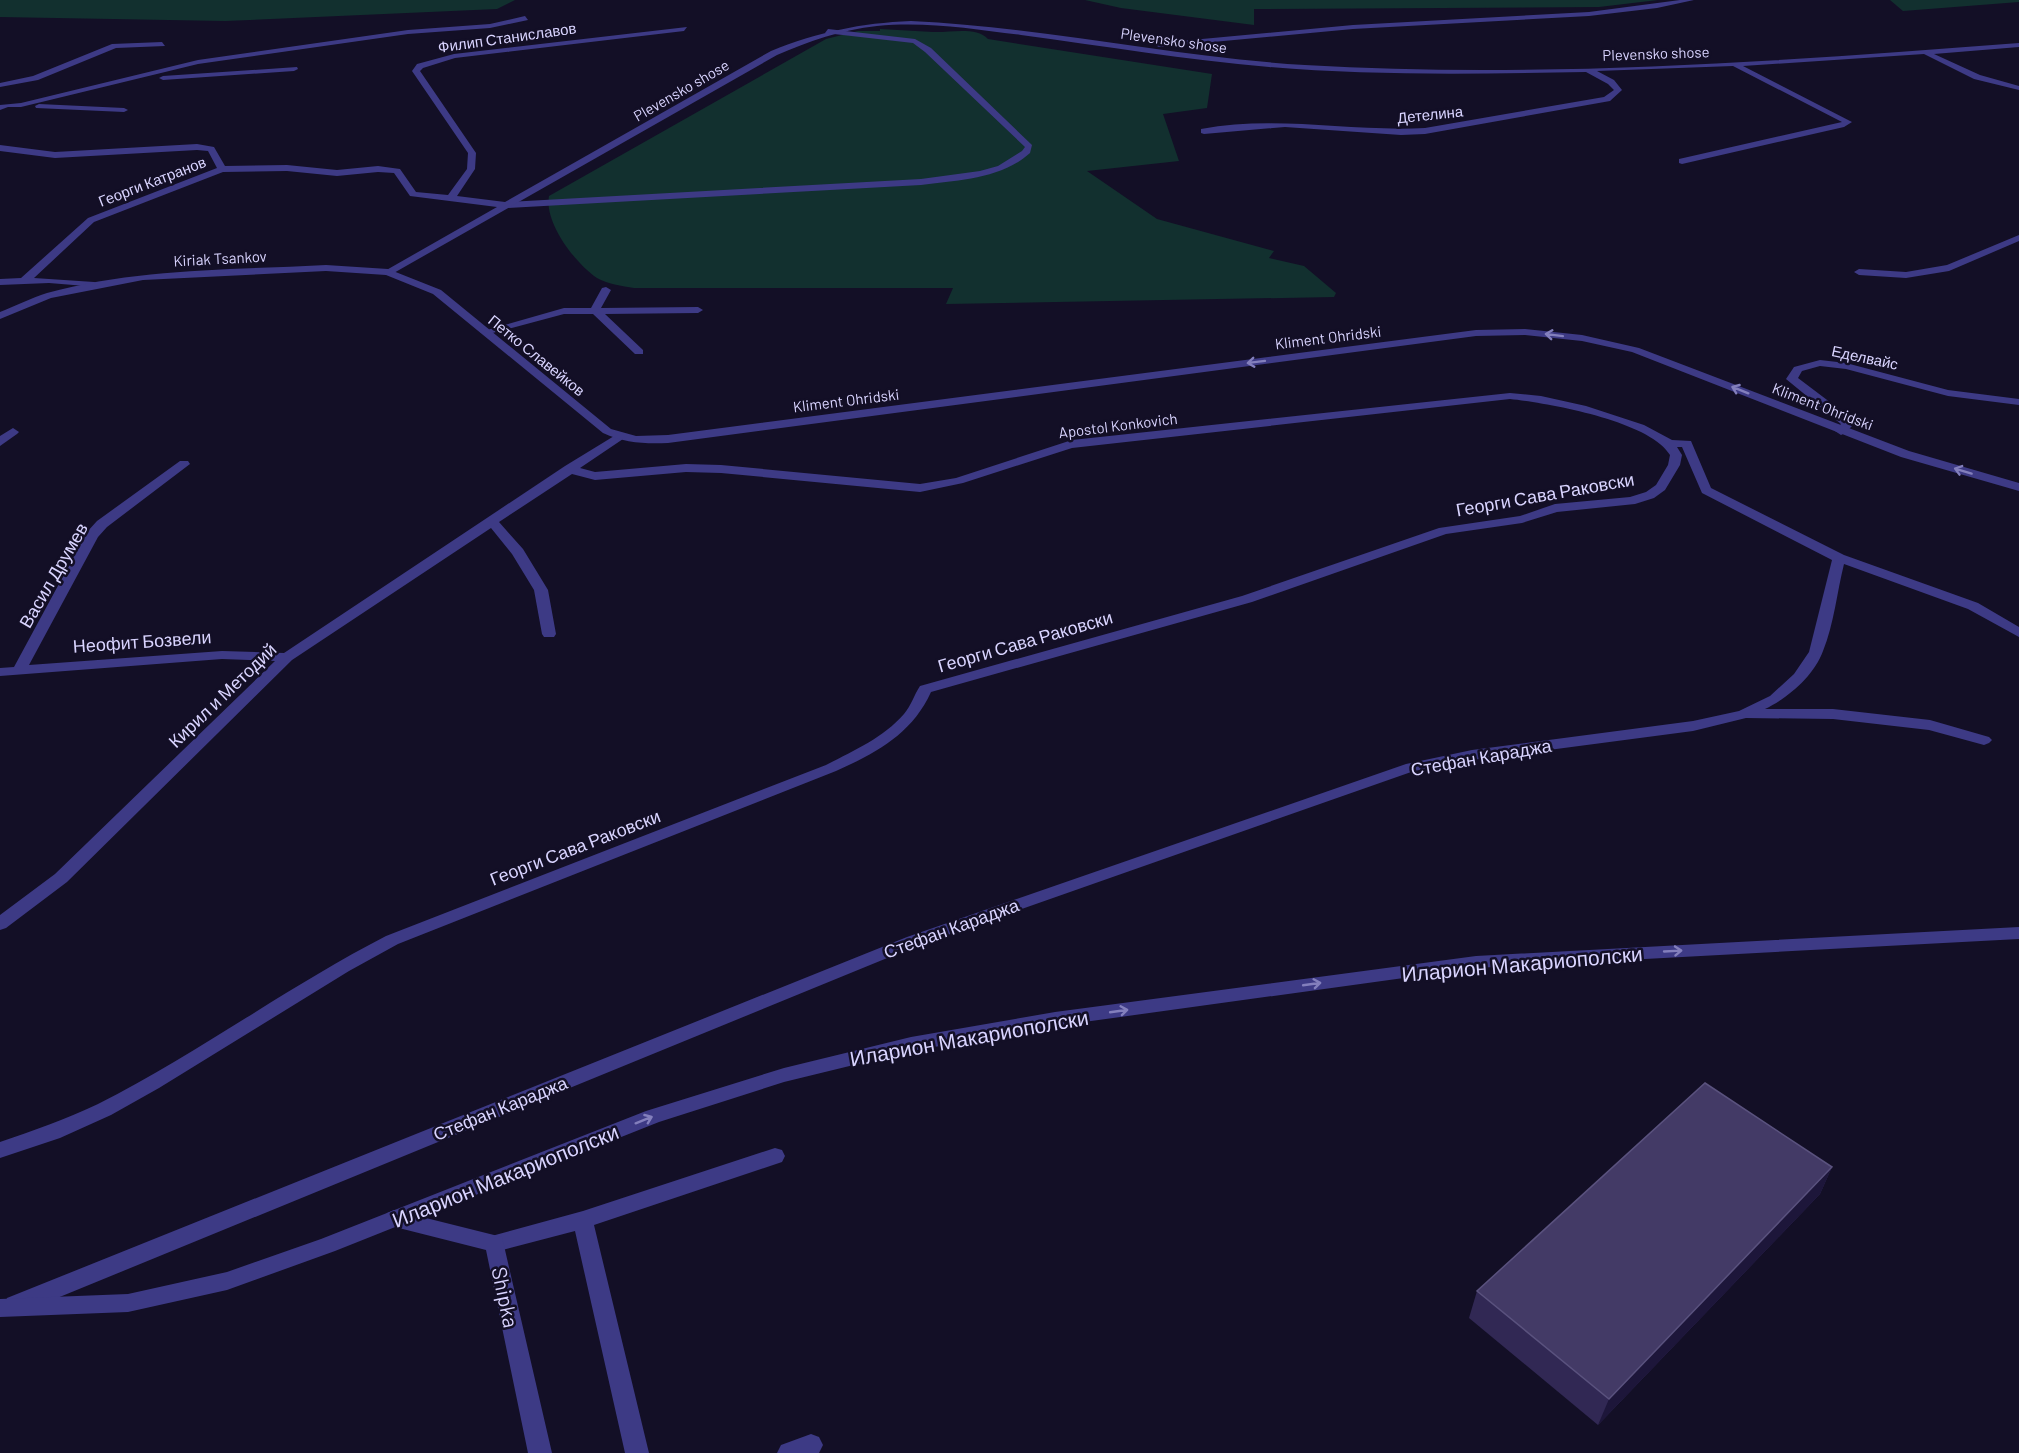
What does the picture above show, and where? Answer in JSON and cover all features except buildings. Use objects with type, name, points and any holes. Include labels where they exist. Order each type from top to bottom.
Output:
[{"type":"street","points":[[1135,47],[1302,30],[1591,16],[1644,10],[1691,0]]},
{"type":"street","points":[[21,105],[209,60],[408,32],[490,27],[525,18]]},
{"type":"street","name":"Plevensko shose","points":[[388,272],[774,53],[828,31],[881,22],[930,24],[1286,66],[1427,71],[1589,70],[1734,64],[1928,53],[2019,45]]},
{"type":"street","name":"Филип Станиславов","points":[[451,198],[471,170],[472,153],[416,71],[420,66],[454,56],[684,28]]},
{"type":"street","points":[[222,169],[287,168],[337,173],[378,169],[397,171],[413,194],[507,205],[921,182],[981,174],[1001,168],[1026,153],[1029,147],[928,50],[915,41],[828,31]]},
{"type":"street","points":[[0,85],[35,78],[115,46],[162,44]]},
{"type":"street","points":[[1928,53],[1977,76],[2017,87]]},
{"type":"street","points":[[1682,161],[1844,125],[1848,122],[1734,64]]},
{"type":"street","points":[[138,76],[157,79],[294,69]]},
{"type":"street","name":"Детелина","points":[[1204,131],[1285,125],[1401,132],[1425,131],[1607,99],[1618,90],[1611,82],[1589,70]]},
{"type":"street","points":[[0,108],[7,105],[21,105],[124,110]]},
{"type":"street","name":"Георги Катранов","points":[[0,148],[55,155],[197,147],[211,149],[222,169],[91,220],[24,280]]},
{"type":"street","points":[[1859,272],[1906,275],[1949,268],[2019,238]]},
{"type":"street","name":"Kiriak Tsankov","points":[[0,282],[49,280],[94,285],[143,277],[363,269],[388,272],[437,292]]},
{"type":"street","points":[[0,316],[48,296],[94,285]]},
{"type":"street","points":[[595,310],[606,290]]},
{"type":"street","name":"Петко Славейков","points":[[437,292],[607,431],[619,437]]},
{"type":"street","points":[[595,310],[639,352]]},
{"type":"street","points":[[485,332],[564,311],[698,310]]},
{"type":"street","name":"Kliment Ohridski","points":[[619,437],[639,440],[668,439],[1476,333],[1525,332],[1582,338],[1635,350],[1905,454],[2019,487]]},
{"type":"street","name":"Еделвайс","points":[[1841,431],[1848,424],[1840,415],[1801,389],[1792,379],[1798,369],[1820,363],[1846,366],[1948,393],[2019,402]]},
{"type":"street","name":"Apostol Konkovich","points":[[569,469],[595,476],[686,468],[721,469],[888,487],[920,488],[945,486],[1045,450],[1071,444],[1510,396],[1541,399],[1582,408],[1640,427],[1669,443]]},
{"type":"street","points":[[0,442],[14,432]]},
{"type":"street","name":"Кирил и Методий","points":[[0,924],[61,878],[287,657],[619,437]]},
{"type":"street","points":[[1669,443],[1687,444],[1706,490],[1839,558],[1973,606],[2019,633]]},
{"type":"street","name":"Георги Сава Раковски","points":[[0,1150],[74,1125],[127,1100],[346,962],[392,940],[831,768],[881,744],[910,716],[920,703],[925,689],[1247,599],[1444,531],[1522,519],[1555,508],[1631,501],[1650,495],[1661,487],[1674,465],[1676,455],[1669,443]]},
{"type":"street","name":"Васил Друмев","points":[[20,669],[92,535],[102,524],[184,464]]},
{"type":"street","points":[[492,521],[518,552],[541,590],[549,634]]},
{"type":"street","name":"Стефан Караджа","points":[[3,1308],[913,941],[1400,771],[1472,755],[1693,726],[1744,714],[1775,699],[1799,677],[1816,652],[1839,558]]},
{"type":"street","name":"Неофит Бозвели","points":[[0,672],[222,655],[287,657]]},
{"type":"street","points":[[1744,714],[1844,715],[1930,725],[1984,740]]},
{"type":"street","name":"Иларион Макариополски","points":[[3,1308],[128,1302],[227,1281],[394,1219],[653,1116],[784,1075],[911,1044],[1055,1019],[1476,962],[2019,933]]},
{"type":"street","name":"Иларион Макариополски","points":[[1976,934],[2019,945]]},
{"type":"street","points":[[495,1243],[583,1220],[775,1156]]},
{"type":"street","name":"Shipka","points":[[394,1219],[495,1243],[540,1453]]},
{"type":"street","points":[[583,1220],[637,1453]]},
{"type":"street","points":[[789,1453],[812,1445]]},
{"type":"green space","points":[[0,0],[515,0],[497,9],[225,21],[0,17]]},
{"type":"green space","points":[[1085,0],[1658,0],[1599,7],[1254,9],[1254,25],[1121,8]]},
{"type":"green space","points":[[1890,0],[2019,0],[2019,2],[1903,11]]},
{"type":"green space","points":[[880,29],[933,32],[970,31],[988,39],[1212,74],[1207,108],[1163,114],[1179,161],[1087,171],[1157,219],[1274,251],[1269,258],[1304,266],[1336,293],[1334,297],[946,304],[953,288],[634,288],[597,278],[580,263],[563,242],[551,218],[549,196],[826,39],[858,31],[880,31]]}]
